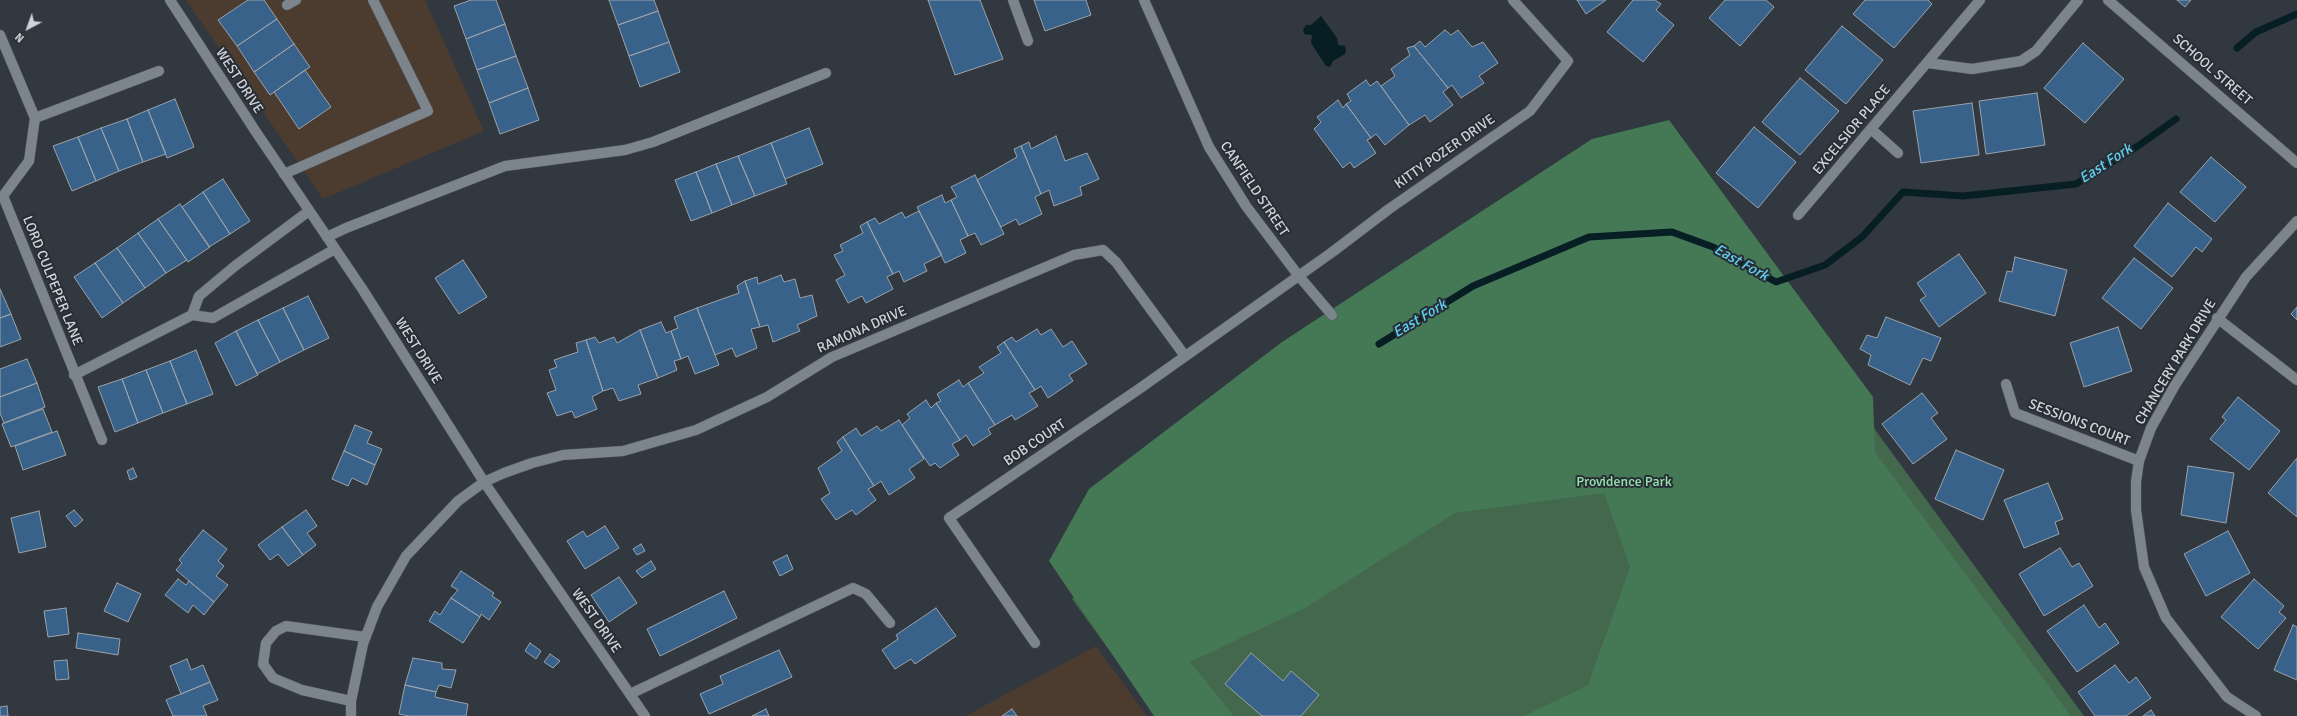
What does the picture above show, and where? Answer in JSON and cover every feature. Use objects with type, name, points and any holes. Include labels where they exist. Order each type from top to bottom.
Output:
[{"type":"street","name":"WEST DRIVE","points":[[170,0],[335,249],[484,482],[645,716]]},
{"type":"street","points":[[284,174],[428,111],[373,0]]},
{"type":"street","points":[[1013,0],[1028,42]]},
{"type":"street","name":"CANFIELD STREET","points":[[1144,0],[1209,147],[1246,206],[1298,275],[1332,315]]},
{"type":"street","name":"KITTY POZER DRIVE","points":[[1259,302],[1389,208],[1530,111],[1568,61],[1513,0]]},
{"type":"street","name":"EXCELSIOR PLACE","points":[[1798,215],[1980,0]]},
{"type":"street","points":[[1928,63],[1972,69],[2021,61],[2036,51],[2078,0]]},
{"type":"street","name":"SCHOOL STREET","points":[[2108,0],[2297,163]]},
{"type":"street","points":[[0,35],[35,118],[29,161],[2,197]]},
{"type":"street","points":[[35,118],[159,71]]},
{"type":"street","points":[[327,237],[360,222],[505,166],[625,150],[653,142],[826,73]]},
{"type":"street","points":[[1871,129],[1898,153]]},
{"type":"street","name":"LORD CULPEPER LANE","points":[[2,197],[102,440]]},
{"type":"street","points":[[192,315],[199,296],[235,266],[309,211]]},
{"type":"street","name":"CHANCERY PARK DRIVE","points":[[2256,716],[2227,697],[2166,618],[2144,567],[2136,510],[2139,461],[2151,428],[2217,318],[2246,277],[2297,221]]},
{"type":"street","points":[[74,375],[192,315],[213,318],[335,249]]},
{"type":"street","name":"RAMONA DRIVE","points":[[484,482],[532,463],[563,455],[623,451],[696,430],[767,397],[832,357],[1074,255],[1103,250],[1116,262],[1185,356]]},
{"type":"street","name":"BOB COURT","points":[[1035,643],[949,518],[1185,356],[1259,302]]},
{"type":"street","points":[[2217,318],[2297,380]]},
{"type":"street","name":"SESSIONS COURT","points":[[2006,384],[2015,413],[2139,461]]},
{"type":"street","points":[[351,716],[351,701],[365,637],[377,607],[406,556],[458,501],[484,482]]},
{"type":"street","points":[[630,694],[853,588],[866,594],[890,623]]},
{"type":"street","points":[[351,701],[302,690],[273,678],[263,664],[266,643],[276,631],[286,626],[311,628],[365,637]]},
{"type":"shaded area","points":[[186,0],[425,0],[484,131],[323,199]]},
{"type":"shaded area","points":[[1096,646],[1147,716],[965,716]]},
{"type":"green space","name":"Providence Park","points":[[1669,120],[1873,397],[1875,452],[2071,716],[1524,716],[1588,685],[1630,567],[1604,493],[1455,513],[1305,608],[1190,662],[1234,716],[1154,716],[1049,561],[1089,489],[1282,342],[1592,139]]},
{"type":"green space","name":"Providence Park","points":[[1674,154],[2084,716],[1157,716],[1072,599]]},
{"type":"water","points":[[1321,16],[1337,38],[1338,45],[1345,46],[1346,50],[1345,54],[1333,61],[1330,67],[1326,66],[1311,43],[1312,35],[1304,34],[1303,30],[1306,25],[1311,25]]},
{"type":"building","points":[[248,0],[264,0],[277,19],[237,46],[218,20]]},
{"type":"building","points":[[471,0],[496,0],[505,24],[466,39],[454,6]]},
{"type":"building","points":[[609,0],[654,0],[658,11],[618,25]]},
{"type":"building","points":[[928,0],[980,0],[1003,59],[955,75]]},
{"type":"building","points":[[1034,0],[1086,0],[1091,15],[1045,31]]},
{"type":"building","points":[[1577,0],[1606,0],[1586,14]]},
{"type":"building","points":[[1633,0],[1655,0],[1661,4],[1656,10],[1674,25],[1643,62],[1607,32]]},
{"type":"building","points":[[1725,0],[1766,0],[1774,7],[1740,46],[1709,18]]},
{"type":"building","points":[[1865,0],[1928,0],[1932,4],[1894,48],[1853,14]]},
{"type":"building","points":[[2177,0],[2191,0],[2185,7]]},
{"type":"building","points":[[658,11],[669,42],[629,56],[618,25]]},
{"type":"building","points":[[277,19],[294,44],[254,72],[237,46]]},
{"type":"building","points":[[505,24],[516,56],[477,70],[466,39]]},
{"type":"building","points":[[1842,26],[1883,60],[1846,104],[1805,70]]},
{"type":"building","points":[[1445,30],[1451,35],[1458,30],[1472,47],[1483,42],[1498,63],[1479,76],[1484,83],[1461,98],[1452,85],[1448,88],[1414,46],[1420,41],[1425,47]]},
{"type":"building","points":[[669,42],[680,72],[640,87],[629,56]]},
{"type":"building","points":[[2083,43],[2124,79],[2085,123],[2044,88]]},
{"type":"building","points":[[294,44],[310,67],[270,95],[254,72]]},
{"type":"building","points":[[1414,46],[1448,88],[1443,92],[1453,105],[1430,122],[1425,115],[1409,125],[1381,86],[1395,76],[1391,69],[1410,55],[1407,48]]},
{"type":"building","points":[[516,56],[528,88],[489,103],[477,70]]},
{"type":"building","points":[[305,70],[331,107],[299,129],[274,92]]},
{"type":"building","points":[[1800,78],[1839,111],[1800,155],[1762,122]]},
{"type":"building","points":[[1366,80],[1370,86],[1377,81],[1409,125],[1385,145],[1376,134],[1371,138],[1346,104],[1351,101],[1347,94]]},
{"type":"building","points":[[528,88],[539,120],[500,134],[489,103]]},
{"type":"building","points":[[2037,93],[2045,145],[1986,154],[1979,101]]},
{"type":"building","points":[[175,99],[194,147],[167,158],[148,110]]},
{"type":"building","points":[[1338,100],[1343,108],[1346,104],[1371,138],[1367,140],[1376,153],[1354,168],[1350,162],[1343,168],[1314,129],[1321,122],[1317,117]]},
{"type":"building","points":[[1972,103],[1979,155],[1921,163],[1913,111]]},
{"type":"building","points":[[148,110],[166,154],[143,162],[127,119]]},
{"type":"building","points":[[127,119],[143,162],[119,171],[101,128]]},
{"type":"building","points":[[1754,127],[1796,162],[1758,208],[1716,173]]},
{"type":"building","points":[[101,128],[119,171],[96,181],[78,137]]},
{"type":"building","points":[[809,128],[823,164],[785,179],[771,143]]},
{"type":"building","points":[[1056,136],[1065,161],[1087,153],[1099,179],[1080,187],[1082,195],[1054,206],[1049,190],[1041,194],[1021,146],[1029,142],[1031,149]]},
{"type":"building","points":[[78,137],[96,181],[72,191],[53,146]]},
{"type":"building","points":[[771,143],[787,184],[755,196],[738,156]]},
{"type":"building","points":[[1021,146],[1041,194],[1035,197],[1042,214],[1019,225],[1016,219],[1001,227],[977,180],[1017,157],[1014,149]]},
{"type":"building","points":[[738,156],[755,196],[732,205],[716,164]]},
{"type":"building","points":[[2211,157],[2246,187],[2215,222],[2180,192]]},
{"type":"building","points":[[716,164],[732,205],[712,213],[696,172]]},
{"type":"building","points":[[696,172],[712,213],[691,221],[675,180]]},
{"type":"building","points":[[975,175],[1004,234],[981,245],[975,233],[968,236],[951,200],[957,197],[951,187]]},
{"type":"building","points":[[223,179],[250,221],[230,234],[203,192]]},
{"type":"building","points":[[203,192],[230,234],[209,247],[182,207]]},
{"type":"building","points":[[942,195],[945,203],[951,200],[968,236],[960,240],[966,253],[945,263],[917,207]]},
{"type":"building","points":[[2168,203],[2212,239],[2202,252],[2196,247],[2172,277],[2134,246]]},
{"type":"building","points":[[180,204],[210,247],[188,262],[158,219]]},
{"type":"building","points":[[919,211],[942,255],[924,264],[927,271],[904,282],[899,271],[893,274],[867,222],[875,218],[879,224],[902,212],[905,218]]},
{"type":"building","points":[[158,219],[187,260],[166,273],[138,233]]},
{"type":"building","points":[[867,222],[893,274],[887,277],[893,289],[866,303],[862,296],[848,303],[836,280],[845,275],[834,255],[843,251],[840,245],[863,233],[860,226]]},
{"type":"building","points":[[138,233],[166,273],[145,288],[117,248]]},
{"type":"building","points":[[117,248],[145,288],[123,303],[95,263]]},
{"type":"building","points":[[1959,254],[1986,293],[1939,327],[1920,300],[1926,296],[1917,283]]},
{"type":"building","points":[[2015,257],[2067,270],[2055,316],[1999,301],[2007,271],[2012,272]]},
{"type":"building","points":[[2134,258],[2173,288],[2141,329],[2102,298]]},
{"type":"building","points":[[463,260],[487,297],[459,314],[435,278]]},
{"type":"building","points":[[95,263],[123,303],[102,318],[74,277]]},
{"type":"building","points":[[781,275],[784,282],[795,279],[800,298],[812,295],[817,316],[797,325],[800,331],[773,342],[768,325],[760,327],[745,281],[757,277],[758,284]]},
{"type":"building","points":[[745,281],[760,327],[751,329],[757,348],[736,357],[732,348],[715,355],[697,308],[739,293],[737,286]]},
{"type":"building","points":[[0,289],[11,314],[0,318]]},
{"type":"building","points":[[308,296],[329,338],[304,350],[283,308]]},
{"type":"building","points":[[2297,307],[2297,320],[2291,314]]},
{"type":"building","points":[[283,308],[304,350],[280,362],[258,320]]},
{"type":"building","points":[[697,308],[719,365],[695,374],[688,356],[681,359],[671,331],[678,328],[674,317]]},
{"type":"building","points":[[11,314],[21,339],[0,347],[0,318]]},
{"type":"building","points":[[1886,317],[1941,338],[1931,361],[1923,358],[1910,385],[1868,365],[1871,355],[1860,349],[1867,335],[1877,338]]},
{"type":"building","points":[[258,320],[280,362],[257,374],[236,331]]},
{"type":"building","points":[[661,322],[666,333],[671,331],[681,359],[674,361],[677,370],[658,378],[640,330]]},
{"type":"building","points":[[2118,327],[2132,371],[2084,387],[2070,343]]},
{"type":"building","points":[[1037,329],[1041,335],[1051,329],[1063,347],[1072,341],[1087,364],[1069,375],[1073,381],[1048,398],[1041,386],[1035,390],[1004,342],[1012,337],[1016,342]]},
{"type":"building","points":[[640,330],[658,378],[638,385],[641,394],[619,401],[613,388],[603,391],[586,340],[595,337],[599,343],[614,337],[617,343]]},
{"type":"building","points":[[236,331],[258,375],[236,386],[215,343]]},
{"type":"building","points":[[586,340],[603,391],[592,397],[597,409],[575,418],[572,411],[557,416],[547,393],[556,390],[549,370],[557,367],[554,360],[578,352],[576,343]]},
{"type":"building","points":[[1004,342],[1035,390],[1029,393],[1038,406],[1015,420],[1012,415],[995,425],[968,383],[984,373],[979,367],[1001,353],[997,347]]},
{"type":"building","points":[[196,350],[213,394],[187,404],[170,361]]},
{"type":"building","points":[[27,359],[37,383],[0,397],[0,369]]},
{"type":"building","points":[[170,361],[187,404],[163,413],[146,370]]},
{"type":"building","points":[[146,370],[163,413],[138,423],[122,379]]},
{"type":"building","points":[[122,379],[138,423],[115,432],[98,387]]},
{"type":"building","points":[[959,380],[963,387],[968,383],[995,425],[988,429],[991,434],[973,446],[966,435],[960,440],[936,403],[941,401],[937,394]]},
{"type":"building","points":[[37,383],[45,407],[4,423],[0,413],[0,397]]},
{"type":"building","points":[[1922,393],[1938,413],[1931,418],[1947,439],[1913,464],[1882,424]]},
{"type":"building","points":[[2238,397],[2280,431],[2249,470],[2210,439],[2226,420],[2222,417]]},
{"type":"building","points":[[926,400],[931,408],[936,403],[960,440],[952,444],[959,455],[940,468],[935,463],[930,466],[902,425],[910,418],[907,414]]},
{"type":"building","points":[[43,409],[52,432],[11,447],[2,424]]},
{"type":"building","points":[[899,420],[924,459],[909,469],[915,478],[889,495],[881,481],[874,486],[843,437],[856,428],[861,436],[877,426],[881,431]]},
{"type":"building","points":[[355,425],[372,432],[367,443],[382,449],[375,465],[344,451]]},
{"type":"building","points":[[57,431],[66,455],[23,470],[15,446]]},
{"type":"building","points":[[843,437],[874,486],[868,489],[876,500],[856,515],[852,510],[836,520],[821,499],[830,493],[818,468],[842,451],[837,442]]},
{"type":"building","points":[[1956,450],[2004,470],[1983,520],[1935,499]]},
{"type":"building","points":[[344,451],[375,465],[367,485],[352,478],[348,486],[332,479]]},
{"type":"building","points":[[2297,458],[2297,517],[2268,493]]},
{"type":"building","points":[[2188,466],[2234,473],[2226,523],[2181,515]]},
{"type":"building","points":[[133,468],[137,477],[130,480],[127,471]]},
{"type":"building","points":[[2048,483],[2063,519],[2055,522],[2059,534],[2024,548],[2004,500]]},
{"type":"building","points":[[74,510],[83,520],[75,527],[66,516]]},
{"type":"building","points":[[306,510],[317,526],[307,533],[316,545],[303,555],[282,527]]},
{"type":"building","points":[[39,511],[46,547],[19,553],[11,518]]},
{"type":"building","points":[[605,526],[619,548],[585,569],[567,541],[583,531],[587,537]]},
{"type":"building","points":[[282,527],[303,555],[288,566],[278,554],[270,560],[258,545]]},
{"type":"building","points":[[203,530],[227,549],[218,561],[224,566],[216,576],[228,585],[214,602],[176,570],[182,563],[179,560]]},
{"type":"building","points":[[2228,531],[2250,573],[2206,596],[2184,554]]},
{"type":"building","points":[[641,544],[645,551],[637,555],[633,549]]},
{"type":"building","points":[[2060,548],[2072,567],[2079,563],[2093,586],[2044,616],[2019,574]]},
{"type":"building","points":[[787,555],[793,569],[780,576],[773,562]]},
{"type":"building","points":[[651,561],[656,569],[642,578],[636,571]]},
{"type":"building","points":[[461,571],[494,593],[492,596],[501,602],[489,620],[481,614],[480,617],[451,598],[458,590],[451,586]]},
{"type":"building","points":[[619,577],[637,603],[609,622],[591,595]]},
{"type":"building","points":[[178,579],[186,585],[189,581],[214,602],[204,615],[193,605],[188,613],[165,595]]},
{"type":"building","points":[[2254,579],[2284,606],[2279,612],[2286,618],[2258,649],[2221,617]]},
{"type":"building","points":[[117,583],[141,594],[128,622],[104,611]]},
{"type":"building","points":[[724,591],[737,618],[660,656],[647,629]]},
{"type":"building","points":[[451,598],[480,617],[463,643],[429,621],[435,611],[440,615]]},
{"type":"building","points":[[2084,605],[2099,628],[2105,623],[2119,643],[2077,672],[2047,631]]},
{"type":"building","points":[[66,608],[69,634],[48,637],[44,611]]},
{"type":"building","points":[[936,608],[956,636],[915,664],[911,659],[895,669],[882,650],[898,639],[896,635]]},
{"type":"building","points":[[2293,625],[2297,627],[2297,680],[2274,670]]},
{"type":"building","points":[[78,633],[120,639],[118,655],[76,648]]},
{"type":"building","points":[[530,643],[541,651],[536,659],[525,651]]},
{"type":"building","points":[[779,650],[792,677],[709,714],[700,694],[723,684],[720,676]]},
{"type":"building","points":[[1251,653],[1283,681],[1291,671],[1319,695],[1301,716],[1262,716],[1225,684]]},
{"type":"building","points":[[550,654],[560,661],[553,668],[544,662]]},
{"type":"building","points":[[413,658],[442,663],[442,669],[456,670],[451,688],[439,685],[436,692],[405,685]]},
{"type":"building","points":[[187,659],[191,670],[203,665],[210,682],[181,694],[170,666]]},
{"type":"building","points":[[67,660],[69,679],[56,680],[54,661]]},
{"type":"building","points":[[2115,665],[2129,683],[2136,677],[2151,698],[2126,716],[2095,716],[2078,692]]},
{"type":"building","points":[[210,682],[218,700],[203,706],[207,716],[173,716],[166,700]]},
{"type":"building","points":[[405,685],[436,692],[435,697],[468,704],[466,716],[409,716],[399,714]]},
{"type":"building","points":[[7,706],[8,716],[0,716],[0,707]]},
{"type":"building","points":[[766,709],[769,716],[752,716]]},
{"type":"building","points":[[1012,709],[1017,716],[1002,716]]},
{"type":"building","points":[[2151,710],[2155,716],[2143,716]]},
{"type":"waterway","name":"East Fork","points":[[2237,48],[2256,32],[2297,14]]},
{"type":"waterway","name":"East Fork","points":[[1379,344],[1473,286],[1589,237],[1672,232],[1713,247],[1776,282],[1825,265],[1862,237],[1903,192],[1963,196],[2076,184],[2138,146],[2176,119]]}]
